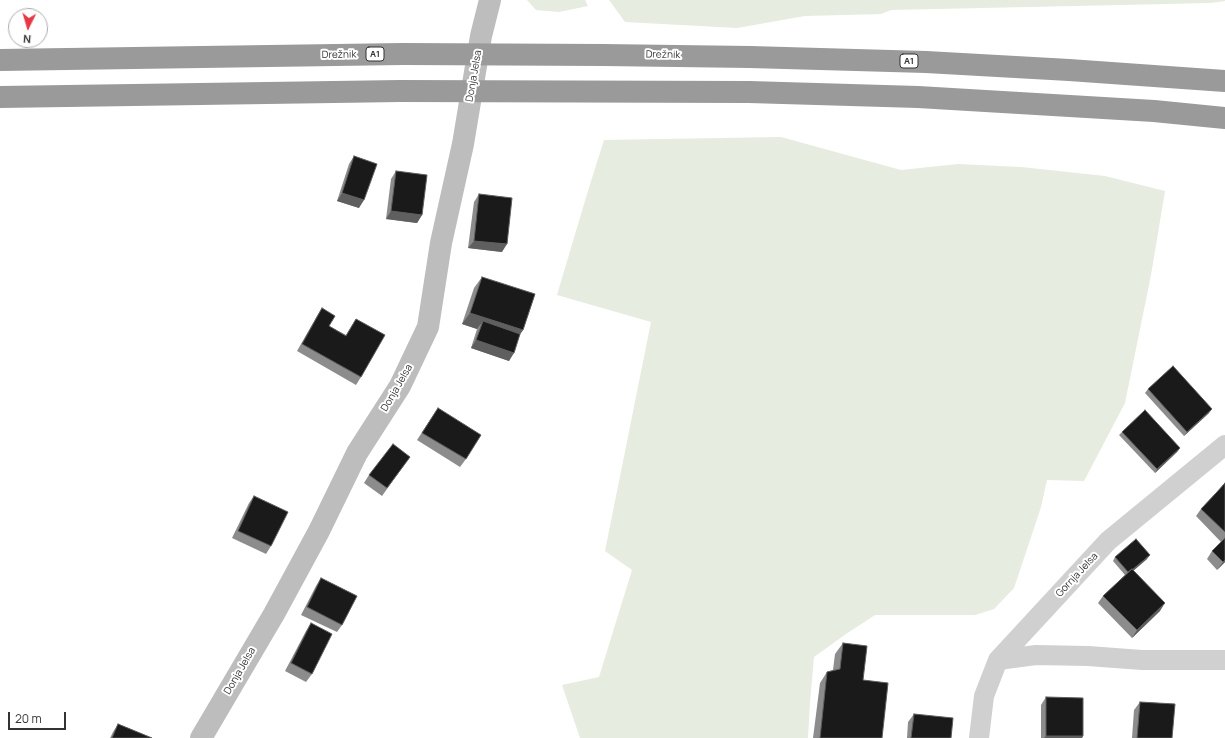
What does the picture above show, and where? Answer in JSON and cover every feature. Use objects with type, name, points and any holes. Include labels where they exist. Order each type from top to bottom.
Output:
[{"type":"highway","name":"Drežnik","points":[[0,60],[403,54],[750,57],[926,62],[1077,70],[1225,81]]},
{"type":"highway","points":[[0,96],[400,91],[749,92],[926,98],[1154,111],[1225,118]]},
{"type":"main road","name":"Donja Jelsa","points":[[201,738],[278,607],[319,531],[357,452],[400,386],[428,328],[441,243],[463,144],[481,36],[490,0]]},
{"type":"street","name":"Gornja Jelsa","points":[[979,738],[984,696],[998,660],[1108,541],[1225,445]]},
{"type":"street","points":[[998,660],[1036,654],[1142,660],[1225,660]]},
{"type":"shaded area","points":[[527,0],[585,0],[588,6],[559,12],[536,10]]},
{"type":"shaded area","points":[[609,0],[1225,1],[1211,3],[891,10],[881,14],[805,16],[737,28],[625,22]]},
{"type":"shaded area","points":[[781,137],[901,170],[958,164],[1021,167],[1105,176],[1165,191],[1151,275],[1125,403],[1084,481],[1047,480],[1041,507],[1014,588],[994,609],[975,615],[875,615],[814,657],[808,738],[580,738],[562,685],[599,677],[632,570],[605,551],[651,322],[557,295],[604,140]]},
{"type":"building","points":[[354,156],[377,164],[364,200],[342,193]]},
{"type":"building","points":[[396,171],[427,175],[422,215],[391,211]]},
{"type":"building","points":[[479,194],[512,198],[507,244],[474,241]]},
{"type":"building","points":[[482,277],[535,294],[523,330],[470,313]]},
{"type":"building","points":[[322,308],[335,316],[329,326],[346,336],[356,319],[385,335],[361,377],[302,344]]},
{"type":"building","points":[[483,321],[520,334],[514,353],[476,340]]},
{"type":"building","points":[[1173,366],[1212,409],[1187,432],[1148,389]]},
{"type":"building","points":[[438,408],[481,435],[466,459],[422,433]]},
{"type":"building","points":[[1145,410],[1180,448],[1157,469],[1122,432]]},
{"type":"building","points":[[393,444],[410,457],[387,488],[369,475]]},
{"type":"building","points":[[1225,483],[1225,532],[1201,509]]},
{"type":"building","points":[[254,496],[288,512],[271,546],[238,531]]},
{"type":"building","points":[[1225,538],[1225,560],[1223,562],[1212,551]]},
{"type":"building","points":[[1136,539],[1150,555],[1128,572],[1115,557]]},
{"type":"building","points":[[1132,569],[1165,603],[1137,630],[1103,596]]},
{"type":"building","points":[[321,578],[357,596],[342,625],[307,607]]},
{"type":"building","points":[[311,623],[332,634],[312,674],[291,663]]},
{"type":"building","points":[[843,643],[867,646],[863,680],[888,683],[882,738],[820,738],[827,672],[840,669]]},
{"type":"building","points":[[1046,697],[1083,698],[1083,736],[1046,736]]},
{"type":"building","points":[[1140,702],[1175,704],[1172,738],[1137,738]]},
{"type":"building","points":[[914,714],[953,718],[951,738],[911,738]]},
{"type":"building","points":[[118,724],[152,738],[112,738]]}]
